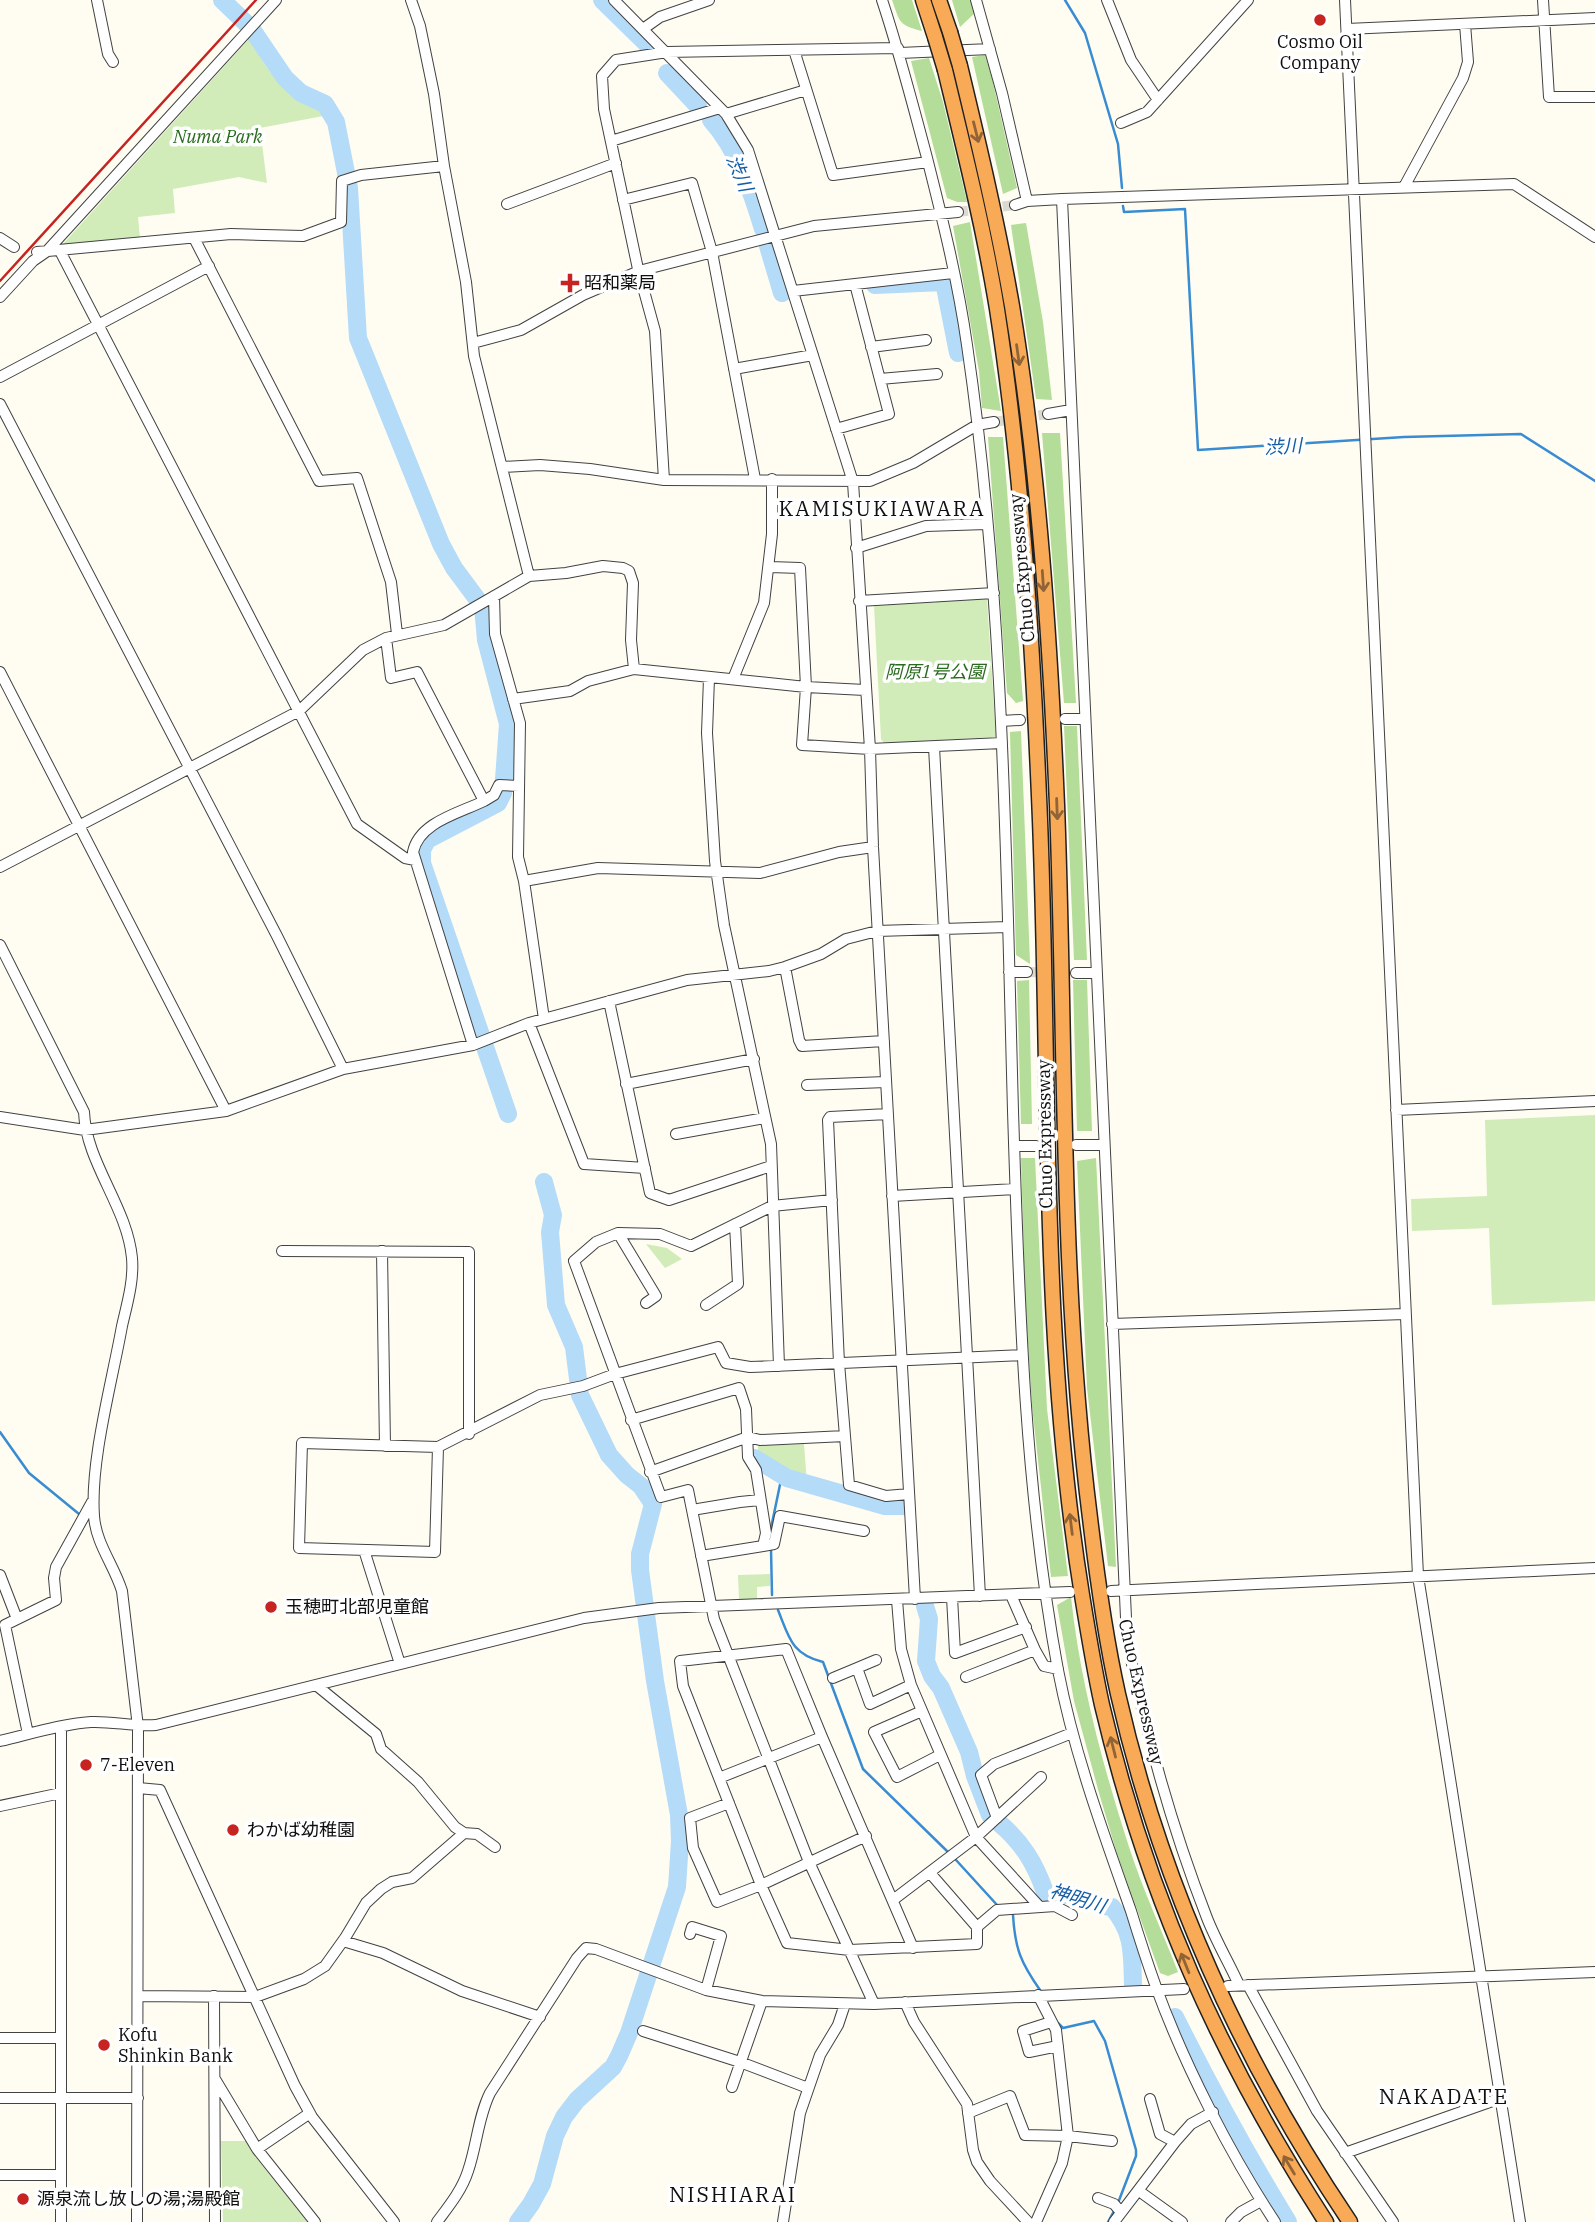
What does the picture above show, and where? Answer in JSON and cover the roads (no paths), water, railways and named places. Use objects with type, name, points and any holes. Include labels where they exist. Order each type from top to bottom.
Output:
[{"type":"highway","name":"Chuo Expressway","points":[[923,0],[945,70],[972,183],[996,308],[1016,451],[1027,570],[1040,803],[1052,1315],[1065,1468],[1087,1627],[1101,1699],[1121,1778],[1144,1851],[1188,1969],[1222,2044],[1255,2106],[1326,2222]]},
{"type":"highway","name":"Chuo Expressway","points":[[939,0],[960,66],[988,181],[1012,307],[1031,448],[1041,554],[1057,802],[1071,1314],[1083,1467],[1105,1625],[1118,1694],[1138,1769],[1184,1909],[1217,1987],[1254,2062],[1311,2162],[1350,2222]]},
{"type":"street","points":[[97,0],[108,54],[113,62]]},
{"type":"street","points":[[0,297],[276,0]]},
{"type":"street","points":[[411,0],[420,26],[431,80],[466,282],[473,343],[529,576]]},
{"type":"street","points":[[614,0],[723,111],[748,150],[853,482],[870,749],[877,931],[915,1599]]},
{"type":"street","points":[[643,29],[660,17],[709,0]]},
{"type":"street","points":[[882,0],[899,51],[941,212],[967,342],[994,593],[1002,743],[1021,1355],[1040,1549],[1058,1669],[1072,1733],[1104,1839],[1157,1992],[1213,2112],[1275,2222]]},
{"type":"street","points":[[976,0],[1027,201]]},
{"type":"street","points":[[1107,0],[1131,60],[1158,100]]},
{"type":"street","points":[[1121,123],[1147,112],[1248,0]]},
{"type":"street","points":[[1345,0],[1418,1576],[1520,2222]]},
{"type":"street","points":[[1544,0],[1549,97],[1595,97]]},
{"type":"street","points":[[1347,29],[1595,18]]},
{"type":"street","points":[[1404,187],[1463,78],[1468,62],[1465,24]]},
{"type":"street","points":[[664,480],[655,331],[639,271],[604,109],[602,76],[616,60],[667,52],[990,49]]},
{"type":"street","points":[[794,50],[833,175],[928,162]]},
{"type":"street","points":[[611,141],[806,90]]},
{"type":"street","points":[[507,204],[616,163]]},
{"type":"street","points":[[41,252],[231,234],[303,236],[341,222],[342,181],[361,175],[444,166]]},
{"type":"street","points":[[624,200],[692,183],[712,252],[755,479]]},
{"type":"street","points":[[1014,205],[1027,201],[1062,199],[1514,184],[1595,237]]},
{"type":"street","points":[[1062,199],[1127,1640],[1138,1694],[1170,1815],[1208,1920],[1239,1986],[1317,2111],[1393,2222]]},
{"type":"street","points":[[473,343],[522,330],[583,295],[639,271],[814,226],[958,212]]},
{"type":"street","points":[[0,238],[14,247]]},
{"type":"street","points":[[194,238],[319,481],[357,478],[391,582],[397,634]]},
{"type":"street","points":[[60,251],[357,824],[405,858],[415,860]]},
{"type":"street","points":[[0,377],[209,266]]},
{"type":"street","points":[[793,291],[953,273]]},
{"type":"street","points":[[836,429],[889,414],[855,284]]},
{"type":"street","points":[[871,347],[926,341]]},
{"type":"street","points":[[734,369],[813,355]]},
{"type":"street","points":[[880,379],[937,374]]},
{"type":"street","points":[[0,404],[343,1069]]},
{"type":"street","points":[[1048,414],[1071,410]]},
{"type":"street","points":[[502,467],[565,467],[664,480],[870,481],[913,463],[976,425],[994,422]]},
{"type":"street","points":[[733,679],[764,603],[770,567],[772,479]]},
{"type":"street","points":[[856,548],[926,526],[986,524]]},
{"type":"street","points":[[0,867],[299,711],[363,650],[397,634],[444,625],[529,576],[603,566],[629,571],[633,583],[631,640],[634,669]]},
{"type":"street","points":[[770,567],[800,568],[806,687],[802,745],[870,749],[1002,743]]},
{"type":"street","points":[[859,601],[994,593]]},
{"type":"street","points":[[494,596],[495,634],[520,723],[518,857],[524,881],[544,1019]]},
{"type":"street","points":[[386,638],[391,678],[417,672],[484,801]]},
{"type":"street","points":[[513,699],[570,691],[588,681],[634,669],[806,687],[865,690]]},
{"type":"street","points":[[0,672],[226,1111]]},
{"type":"street","points":[[709,678],[707,733],[724,925],[771,1144],[779,1366]]},
{"type":"street","points":[[1065,719],[1084,719]]},
{"type":"street","points":[[1001,721],[1020,720]]},
{"type":"street","points":[[934,747],[980,1597]]},
{"type":"street","points":[[478,1043],[415,860],[414,845],[423,832],[484,801],[494,794],[499,785],[519,786]]},
{"type":"street","points":[[524,881],[598,868],[760,873],[839,852],[873,847]]},
{"type":"street","points":[[0,1117],[85,1130],[226,1111],[343,1069],[478,1043],[529,1023],[687,980],[785,967],[821,954],[846,939],[877,931],[1008,927]]},
{"type":"street","points":[[0,945],[84,1112],[85,1130],[125,1228],[132,1258],[129,1294],[102,1435],[94,1498],[97,1535],[122,1591],[138,1727],[138,2222]]},
{"type":"street","points":[[785,967],[802,1046],[884,1041]]},
{"type":"street","points":[[1009,972],[1027,972]]},
{"type":"street","points":[[1076,973],[1096,973]]},
{"type":"street","points":[[609,1002],[650,1194],[669,1199],[771,1166]]},
{"type":"street","points":[[529,1023],[584,1164],[645,1168]]},
{"type":"street","points":[[626,1084],[754,1059]]},
{"type":"street","points":[[807,1086],[886,1082]]},
{"type":"street","points":[[1396,1111],[1595,1101]]},
{"type":"street","points":[[888,1114],[830,1116],[828,1120],[839,1363],[849,1485],[886,1496],[909,1494]]},
{"type":"street","points":[[676,1134],[765,1118]]},
{"type":"street","points":[[1076,1145],[1103,1145]]},
{"type":"street","points":[[1014,1146],[1036,1146]]},
{"type":"street","points":[[892,1196],[1016,1189]]},
{"type":"street","points":[[832,1200],[772,1206],[691,1246],[660,1234],[618,1233],[596,1241],[573,1261],[661,1497],[688,1490],[714,1619],[809,1862],[874,2004]]},
{"type":"street","points":[[706,1305],[738,1284],[735,1224]]},
{"type":"street","points":[[618,1233],[656,1296],[646,1303]]},
{"type":"street","points":[[282,1251],[469,1252],[469,1434]]},
{"type":"street","points":[[383,1251],[385,1446]]},
{"type":"street","points":[[1112,1324],[1405,1314]]},
{"type":"street","points":[[438,1447],[435,1552],[299,1548],[302,1443],[438,1447],[469,1434],[540,1395],[578,1387],[615,1374],[718,1347],[726,1363],[750,1367],[1021,1355]]},
{"type":"street","points":[[631,1420],[739,1388],[746,1409],[748,1457],[756,1470],[761,1500],[766,1533],[763,1546]]},
{"type":"street","points":[[650,1472],[748,1437],[760,1440],[845,1436]]},
{"type":"street","points":[[28,1734],[3,1621],[17,1619],[56,1600],[54,1578],[57,1567],[94,1498]]},
{"type":"street","points":[[692,1510],[761,1500]]},
{"type":"street","points":[[701,1556],[774,1544],[780,1516],[864,1531]]},
{"type":"street","points":[[364,1550],[400,1664]]},
{"type":"street","points":[[1111,1591],[1595,1568]]},
{"type":"street","points":[[0,1575],[17,1619]]},
{"type":"street","points":[[0,1741],[90,1722],[112,1722],[138,1727],[156,1725],[584,1618],[659,1608],[1070,1592]]},
{"type":"street","points":[[1012,1595],[1044,1666],[1058,1669]]},
{"type":"street","points":[[952,1597],[955,1653],[1026,1627]]},
{"type":"street","points":[[897,1600],[901,1649],[911,1685],[976,1837],[1039,1906]]},
{"type":"street","points":[[913,1948],[821,1737],[786,1649],[680,1661],[683,1686],[761,1885],[787,1943],[850,1950],[913,1948],[977,1944],[977,1927],[930,1873]]},
{"type":"street","points":[[966,1677],[1035,1650]]},
{"type":"street","points":[[833,1678],[876,1660]]},
{"type":"street","points":[[857,1668],[870,1704],[911,1685]]},
{"type":"street","points":[[316,1685],[376,1734],[381,1749],[418,1782],[455,1827],[464,1833],[477,1834],[495,1847]]},
{"type":"street","points":[[922,1711],[874,1731],[897,1777],[940,1755]]},
{"type":"street","points":[[61,1727],[61,2222]]},
{"type":"street","points":[[997,1818],[981,1775],[994,1764],[1072,1733]]},
{"type":"street","points":[[719,1778],[821,1737]]},
{"type":"street","points":[[893,1900],[976,1837],[1041,1777]]},
{"type":"street","points":[[138,1788],[160,1790],[295,2087],[310,2113],[394,2222]]},
{"type":"street","points":[[0,1806],[61,1793]]},
{"type":"street","points":[[729,1803],[690,1818],[693,1848],[717,1902],[761,1885],[866,1836]]},
{"type":"street","points":[[138,1996],[255,1997],[304,1979],[325,1966],[366,1903],[381,1889],[391,1882],[412,1878],[464,1833]]},
{"type":"street","points":[[977,1927],[997,1910],[1055,1906],[1072,1915]]},
{"type":"street","points":[[690,1934],[691,1927],[721,1936],[706,1990]]},
{"type":"street","points":[[343,1941],[383,1953],[462,1990],[540,2017]]},
{"type":"street","points":[[437,2222],[461,2188],[468,2173],[481,2116],[490,2093],[586,1948],[596,1949],[706,1990],[762,2001],[874,2004],[1184,1989]]},
{"type":"street","points":[[1239,1986],[1595,1972]]},
{"type":"street","points":[[1037,2222],[1062,2163],[1068,2136],[1056,2030],[1038,1995]]},
{"type":"street","points":[[214,1996],[215,2222]]},
{"type":"street","points":[[732,2087],[762,2001]]},
{"type":"street","points":[[905,2002],[914,2022],[967,2104],[977,2162],[990,2181],[1028,2222]]},
{"type":"street","points":[[783,2222],[800,2113],[820,2054],[838,2025],[845,2004]]},
{"type":"street","points":[[1051,2022],[1023,2031],[1030,2052],[1058,2046]]},
{"type":"street","points":[[643,2031],[740,2062],[808,2088]]},
{"type":"street","points":[[0,2038],[61,2038]]},
{"type":"street","points":[[214,2078],[257,2149],[314,2222]]},
{"type":"street","points":[[968,2113],[1010,2096],[1026,2135],[1112,2141]]},
{"type":"street","points":[[0,2098],[138,2098]]},
{"type":"street","points":[[1345,2153],[1501,2098]]},
{"type":"street","points":[[1150,2099],[1160,2134],[1175,2141]]},
{"type":"street","points":[[1114,2222],[1175,2141],[1191,2124],[1213,2112]]},
{"type":"street","points":[[257,2149],[310,2113]]},
{"type":"street","points":[[0,2175],[60,2175]]},
{"type":"street","points":[[1139,2191],[1182,2222]]},
{"type":"street","points":[[1098,2198],[1114,2204],[1120,2211]]},
{"type":"street","points":[[1231,2222],[1241,2212],[1261,2201]]},
{"type":"waterway","points":[[222,0],[251,28],[285,78],[301,93],[325,104],[336,122],[349,188],[358,338],[441,544],[454,568],[483,607],[486,640],[508,724],[503,793],[498,803],[427,840],[422,850],[422,863],[508,1114]]},
{"type":"waterway","name":"渋川","points":[[602,0],[648,45]]},
{"type":"waterway","points":[[1065,0],[1085,33],[1118,144],[1122,188]]},
{"type":"waterway","name":"渋川","points":[[667,73],[698,106]]},
{"type":"waterway","name":"渋川","points":[[711,120],[736,157],[763,229]]},
{"type":"waterway","name":"渋川","points":[[1123,206],[1124,212],[1185,209],[1198,450],[1404,437],[1521,434],[1595,481]]},
{"type":"waterway","name":"渋川","points":[[768,246],[782,293],[784,292]]},
{"type":"waterway","name":"渋川","points":[[875,285],[944,282],[958,353]]},
{"type":"waterway","points":[[518,2222],[542,2184],[555,2136],[564,2117],[577,2100],[613,2067],[629,2033],[677,1887],[680,1841],[679,1815],[655,1681],[640,1570],[640,1554],[653,1504],[641,1486],[609,1455],[580,1395],[574,1347],[556,1305],[550,1232],[553,1215],[544,1182]]},
{"type":"waterway","points":[[0,1432],[29,1473],[79,1514],[92,1521]]},
{"type":"waterway","name":"神明川","points":[[754,1458],[787,1478],[885,1506],[905,1506]]},
{"type":"waterway","points":[[770,1533],[782,1475]]},
{"type":"waterway","points":[[771,1549],[772,1595]]},
{"type":"waterway","name":"神明川","points":[[925,1606],[929,1619],[926,1661],[969,1752],[990,1815]]},
{"type":"waterway","points":[[778,1610],[798,1649],[812,1659],[823,1662],[863,1769],[949,1853]]},
{"type":"waterway","name":"神明川","points":[[998,1822],[1027,1854],[1045,1892],[1074,1895],[1112,1907],[1128,1935],[1132,1953],[1133,1985]]},
{"type":"waterway","points":[[956,1860],[998,1906]]},
{"type":"waterway","points":[[1013,1915],[1020,1955],[1040,1990]]},
{"type":"waterway","name":"神明川","points":[[1175,2017],[1229,2121],[1288,2222]]},
{"type":"waterway","points":[[1058,2023],[1063,2028],[1094,2021],[1105,2041],[1136,2150],[1118,2203]]},
{"type":"waterway","points":[[1108,2222],[1114,2211]]},
{"type":"tunnel","points":[[958,212],[1015,205]]},
{"type":"tunnel","points":[[994,422],[1048,414]]},
{"type":"tunnel","points":[[1027,972],[1076,973]]},
{"type":"railway","points":[[0,281],[256,0]]},
{"type":"place","name":"Cosmo Oil Company","points":[[1320,20]]},
{"type":"place","name":"昭和薬局","points":[[570,283]]},
{"type":"place","name":"玉穂町北部児童館","points":[[271,1607]]},
{"type":"place","name":"7-Eleven","points":[[86,1765]]},
{"type":"place","name":"わかば幼稚園","points":[[233,1830]]},
{"type":"place","name":"Kofu Shinkin Bank","points":[[104,2045]]},
{"type":"place","name":"源泉流し放しの湯;湯殿館","points":[[23,2199]]},
{"type":"district","name":"KAMISUKIAWARA","points":[[882,509]]},
{"type":"district","name":"NAKADATE","points":[[1444,2097]]},
{"type":"district","name":"NISHIARAI","points":[[733,2195]]},
{"type":"park label","name":"Numa Park","points":[[218,137]]},
{"type":"park label","name":"阿原1号公園","points":[[935,672]]}]
